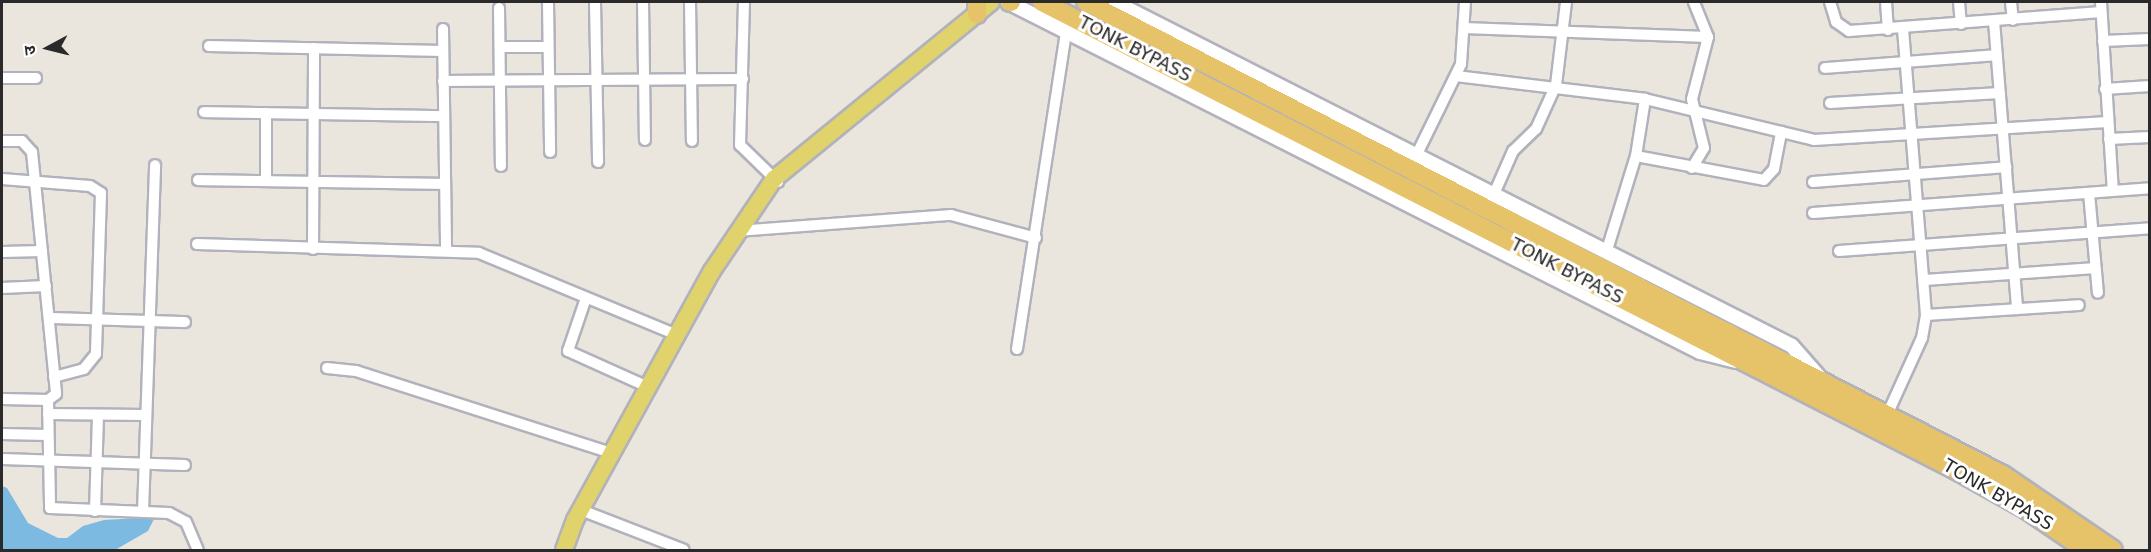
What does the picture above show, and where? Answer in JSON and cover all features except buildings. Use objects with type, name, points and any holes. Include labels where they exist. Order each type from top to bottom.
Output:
[{"type":"highway","points":[[1086,2],[2003,476],[2113,550]]},
{"type":"highway","name":"TONK BYPASS","points":[[1049,5],[1956,470],[2026,509],[2086,550]]},
{"type":"main road","points":[[564,550],[581,510],[677,335],[738,231],[762,198],[777,181],[977,8],[991,2]]},
{"type":"main road","points":[[777,181],[1010,2]]},
{"type":"street","points":[[548,2],[550,152]]},
{"type":"street","points":[[595,2],[598,162]]},
{"type":"street","points":[[643,2],[645,140]]},
{"type":"street","points":[[690,2],[692,141]]},
{"type":"street","points":[[744,2],[740,145],[777,181]]},
{"type":"street","points":[[1010,2],[1700,352],[1746,363]]},
{"type":"street","points":[[1114,2],[1607,250],[1792,346],[1822,381]]},
{"type":"street","points":[[1417,154],[1456,76],[1464,27],[1465,2]]},
{"type":"street","points":[[1494,194],[1513,151],[1536,129],[1556,85],[1566,2]]},
{"type":"street","points":[[1692,168],[1704,148],[1692,99],[1708,37],[1694,2]]},
{"type":"street","points":[[1830,2],[1842,29],[1888,30],[2013,20],[2101,7],[2113,191]]},
{"type":"street","points":[[1886,2],[1888,30]]},
{"type":"street","points":[[1959,2],[1961,24]]},
{"type":"street","points":[[2011,2],[2013,20]]},
{"type":"street","points":[[500,8],[501,166]]},
{"type":"street","points":[[1994,21],[2017,309]]},
{"type":"street","points":[[1464,27],[1562,33],[1708,37]]},
{"type":"street","points":[[443,29],[446,249]]},
{"type":"street","points":[[1887,415],[1922,338],[1926,315],[1919,205],[1903,29]]},
{"type":"street","points":[[1017,350],[1066,31]]},
{"type":"street","points":[[2103,41],[2150,39]]},
{"type":"street","points":[[209,46],[443,51]]},
{"type":"street","points":[[501,47],[548,47]]},
{"type":"street","points":[[313,249],[314,48]]},
{"type":"street","points":[[1825,68],[1997,55]]},
{"type":"street","points":[[1456,76],[1556,85],[1646,99],[1781,132],[1829,141],[2107,122]]},
{"type":"street","points":[[2,78],[36,78]]},
{"type":"street","points":[[443,81],[548,83],[743,79]]},
{"type":"street","points":[[2105,89],[2150,87]]},
{"type":"street","points":[[1830,103],[2000,93]]},
{"type":"street","points":[[1607,250],[1636,156],[1646,99]]},
{"type":"street","points":[[204,112],[443,116]]},
{"type":"street","points":[[266,113],[266,182]]},
{"type":"street","points":[[1636,156],[1692,168],[1768,179],[1781,132]]},
{"type":"street","points":[[2109,139],[2150,137]]},
{"type":"street","points":[[2,141],[22,141],[30,146],[46,286],[55,398],[48,400],[2,399]]},
{"type":"street","points":[[143,512],[154,165]]},
{"type":"street","points":[[1813,182],[2006,167]]},
{"type":"street","points":[[2,179],[32,179],[90,186],[101,193],[100,320],[93,360],[84,369],[54,377]]},
{"type":"street","points":[[198,180],[444,184]]},
{"type":"street","points":[[1814,213],[2150,188]]},
{"type":"street","points":[[2089,193],[2098,293]]},
{"type":"street","points":[[738,231],[951,215],[1036,238]]},
{"type":"street","points":[[1839,251],[2150,228]]},
{"type":"street","points":[[197,244],[313,249],[446,249],[479,253],[677,335]]},
{"type":"street","points":[[2,252],[42,251]]},
{"type":"street","points":[[1925,280],[2096,268]]},
{"type":"street","points":[[2,288],[46,286]]},
{"type":"street","points":[[586,298],[568,351],[648,387]]},
{"type":"street","points":[[1926,315],[2079,305]]},
{"type":"street","points":[[49,318],[185,322]]},
{"type":"street","points":[[327,368],[356,371],[612,453]]},
{"type":"street","points":[[48,400],[50,508],[179,516],[198,550]]},
{"type":"street","points":[[48,414],[145,415]]},
{"type":"street","points":[[95,511],[98,415]]},
{"type":"street","points":[[2,434],[48,435]]},
{"type":"street","points":[[2,459],[185,465]]},
{"type":"street","points":[[581,510],[684,550]]},
{"type":"water","points":[[2,486],[7,488],[28,523],[58,538],[67,538],[83,526],[104,520],[155,517],[148,531],[115,550],[2,550]]}]
